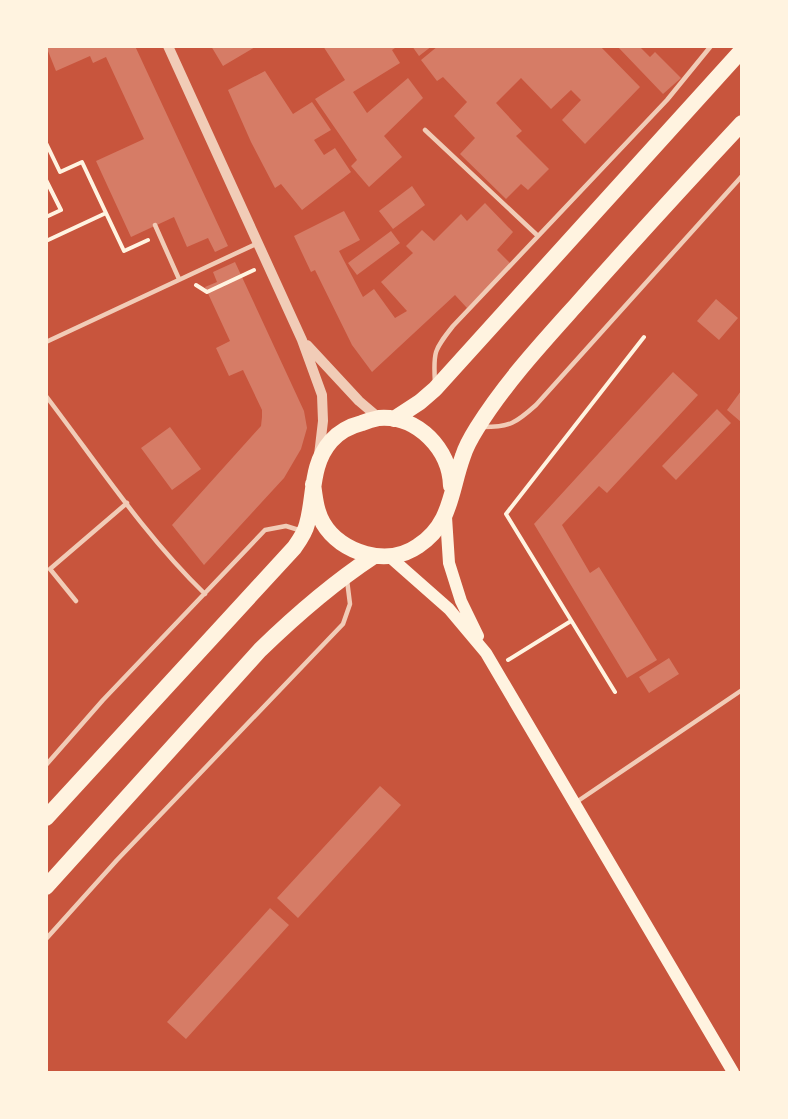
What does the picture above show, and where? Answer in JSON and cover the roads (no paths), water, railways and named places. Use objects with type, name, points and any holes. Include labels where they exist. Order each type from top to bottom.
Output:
[{"type":"highway","points":[[46,818],[294,548],[307,525],[318,461],[331,441],[349,426],[387,419],[435,389],[741,50]]},
{"type":"highway","points":[[46,887],[288,622],[346,574],[382,557],[416,548],[433,535],[446,517],[463,454],[477,427],[540,345],[741,123]]},
{"type":"highway","points":[[387,419],[414,426],[431,438],[444,455],[451,475],[451,496]]},
{"type":"highway","points":[[313,484],[315,504],[323,524],[337,539],[354,550],[382,557]]},
{"type":"main road","points":[[446,517],[449,563],[461,602],[486,654]]},
{"type":"main road","points":[[382,557],[449,609],[486,654],[733,1072]]},
{"type":"street","points":[[168,46],[302,340],[322,395],[323,421],[318,461]]},
{"type":"street","points":[[302,340],[359,401],[387,419]]},
{"type":"lane","points":[[435,389],[433,358],[440,342],[667,100],[711,46]]},
{"type":"lane","points":[[425,130],[538,237]]},
{"type":"lane","points":[[477,427],[504,427],[522,418],[536,405],[741,176]]},
{"type":"lane","points":[[155,225],[179,279]]},
{"type":"lane","points":[[46,342],[258,243]]},
{"type":"lane","points":[[46,396],[127,503],[188,577],[205,594]]},
{"type":"lane","points":[[76,601],[50,569],[127,503]]},
{"type":"lane","points":[[46,765],[103,700],[264,530],[286,526],[304,532]]},
{"type":"lane","points":[[46,939],[117,860],[343,624],[350,604],[346,574]]},
{"type":"lane","points":[[574,803],[741,690]]}]
